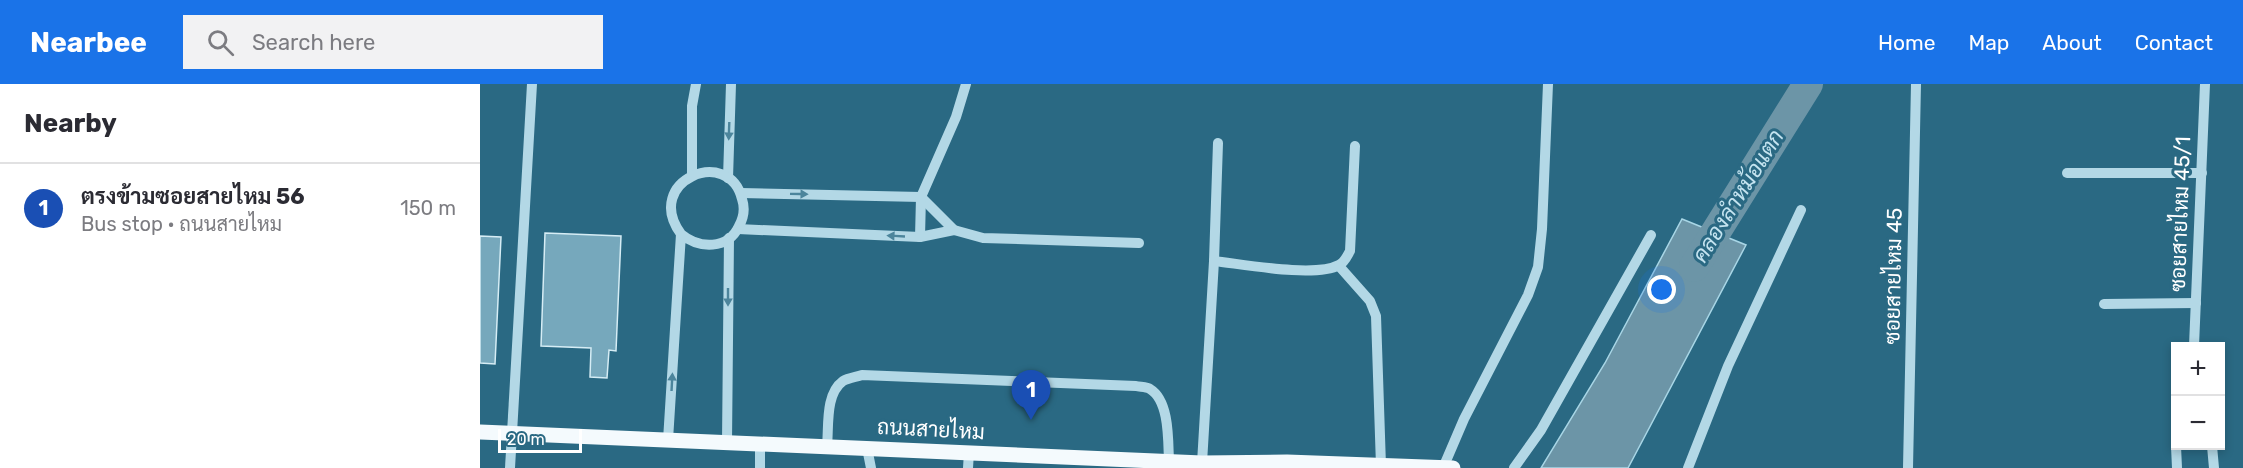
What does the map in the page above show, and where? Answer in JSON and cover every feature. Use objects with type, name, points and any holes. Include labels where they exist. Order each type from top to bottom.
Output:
[{"type":"main road","name":"ถนนสายไหม","points":[[480,432],[867,447],[1145,464],[1169,462],[1453,468]]},
{"type":"street","points":[[510,468],[532,84]]},
{"type":"street","points":[[692,175],[692,106],[696,84]]},
{"type":"street","points":[[728,178],[731,84]]},
{"type":"street","points":[[920,237],[921,197],[956,117],[966,84]]},
{"type":"street","points":[[1443,468],[1464,418],[1528,295],[1538,267],[1542,229],[1548,84]]},
{"type":"street","name":"ซอยสายไหม 45","points":[[1908,468],[1916,84]]},
{"type":"street","name":"ซอยสายไหม 45/1","points":[[2194,342],[2205,84]]},
{"type":"street","points":[[1203,463],[1218,142]]},
{"type":"street","points":[[1214,261],[1307,271],[1339,266],[1350,251],[1355,146]]},
{"type":"street","points":[[710,172],[728,178],[741,193],[744,205],[743,218],[738,229],[729,238],[709,245],[699,244],[681,234],[674,225],[671,202],[675,191],[692,175],[710,172]]},
{"type":"street","points":[[2067,173],[2202,173]]},
{"type":"street","points":[[741,193],[921,197],[954,230]]},
{"type":"street","points":[[1688,468],[1728,366],[1802,210]]},
{"type":"street","points":[[738,229],[920,237],[954,230],[983,238],[1138,243]]},
{"type":"street","points":[[668,441],[681,234]]},
{"type":"street","points":[[1514,468],[1542,430],[1651,235]]},
{"type":"street","points":[[727,442],[729,238]]},
{"type":"street","points":[[1339,266],[1370,301],[1376,316],[1381,466]]},
{"type":"street","points":[[2104,304],[2196,303]]},
{"type":"street","points":[[827,446],[831,402],[836,390],[844,381],[862,375],[1136,386],[1150,390],[1161,402],[1166,420],[1169,462]]},
{"type":"street","points":[[760,443],[760,468]]},
{"type":"street","points":[[867,447],[871,468]]},
{"type":"street","points":[[2176,450],[2177,468]]},
{"type":"street","points":[[2212,450],[2214,468]]},
{"type":"street","points":[[968,468],[969,452]]},
{"type":"water","points":[[1682,219],[1746,245],[1628,468],[1541,468],[1605,363]]},
{"type":"building","points":[[545,233],[621,236],[616,351],[609,350],[607,378],[590,377],[591,348],[541,346]]},
{"type":"building","points":[[480,236],[501,237],[495,364],[480,363]]},
{"type":"waterway","name":"คลองลำหม้อแตก","points":[[1694,267],[1808,84]]},
{"type":"place","name":"ตรงข้ามซอยสายไหม 56","points":[[1031,420]]}]
